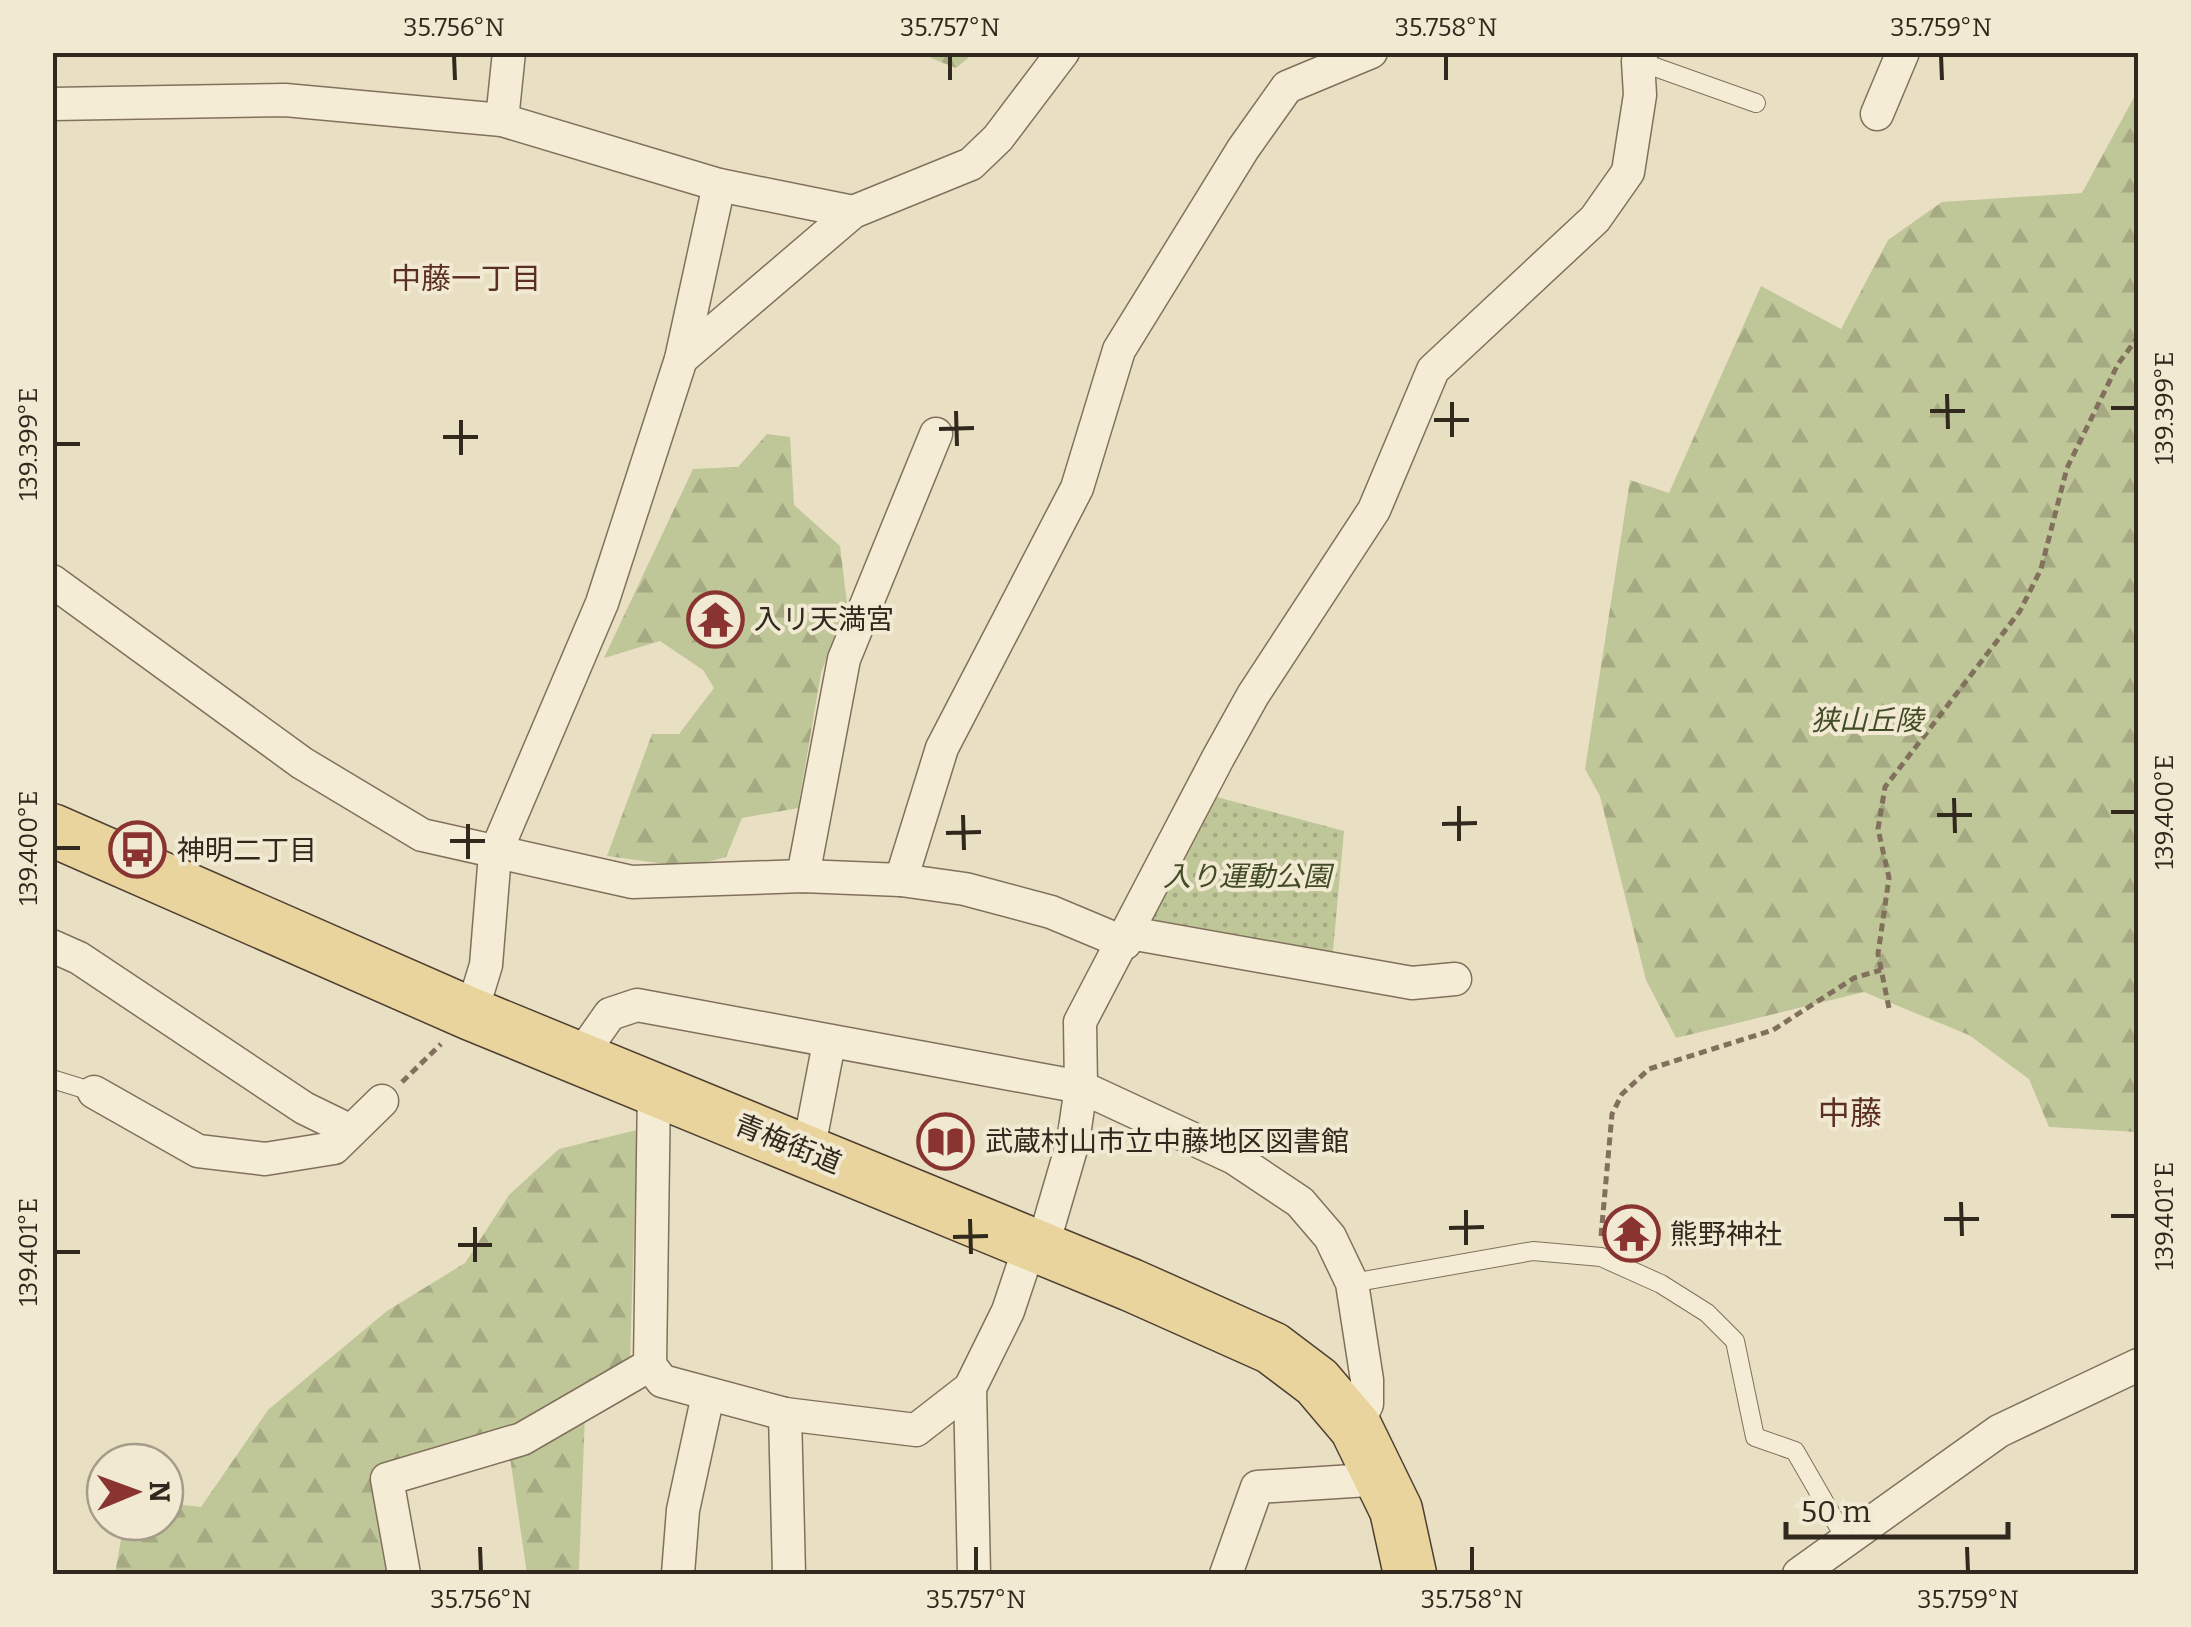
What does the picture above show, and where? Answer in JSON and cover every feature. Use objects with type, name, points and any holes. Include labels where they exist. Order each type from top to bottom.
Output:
[{"type":"main road","name":"青梅街道","points":[[52,830],[472,1014],[1042,1248],[1272,1348],[1317,1382],[1356,1428],[1384,1479],[1410,1574]]},
{"type":"street","points":[[502,120],[509,52]]},
{"type":"street","points":[[681,358],[853,212],[971,164],[998,138],[1063,52]]},
{"type":"street","points":[[901,880],[942,748],[1078,488],[1119,350],[1243,149],[1287,87],[1371,52]]},
{"type":"street","points":[[1877,114],[1903,52]]},
{"type":"street","points":[[654,1089],[650,1365],[662,1381],[785,1414],[916,1430],[970,1388],[1008,1311],[1024,1263],[1042,1248],[1074,1142],[1081,1087],[1080,1022],[1128,938],[1253,695],[1318,601],[1382,496],[1433,370],[1595,219],[1628,172],[1640,95],[1634,55]]},
{"type":"street","points":[[52,104],[285,100],[502,120],[719,184],[853,212]]},
{"type":"street","points":[[472,1014],[486,965],[496,854],[602,603],[681,358],[719,184]]},
{"type":"street","points":[[803,876],[844,659],[936,434]]},
{"type":"street","points":[[52,581],[212,699],[367,804],[422,834],[496,854],[632,882],[803,876],[901,880],[965,889],[1128,938],[1419,991],[1455,979]]},
{"type":"street","points":[[52,946],[80,958],[304,1108],[351,1131]]},
{"type":"street","points":[[579,1058],[610,1014],[637,1004],[829,1043],[1081,1087],[1234,1158],[1300,1202],[1330,1237],[1352,1283],[1362,1324],[1367,1380],[1367,1404],[1356,1428]]},
{"type":"street","points":[[808,1152],[829,1043]]},
{"type":"street","points":[[94,1092],[198,1151],[265,1159],[334,1148],[382,1101]]},
{"type":"street","points":[[404,1574],[388,1479],[522,1439],[650,1365]]},
{"type":"street","points":[[1799,1574],[1848,1543],[1954,1459],[1998,1431],[2138,1365]]},
{"type":"street","points":[[970,1388],[974,1574]]},
{"type":"street","points":[[678,1574],[683,1510],[708,1395]]},
{"type":"street","points":[[785,1414],[788,1574]]},
{"type":"street","points":[[1226,1574],[1257,1487],[1384,1479]]},
{"type":"lane","points":[[1634,55],[1756,103]]},
{"type":"lane","points":[[52,1080],[94,1092]]},
{"type":"lane","points":[[1352,1283],[1533,1251],[1602,1257],[1661,1284],[1707,1313],[1735,1341],[1755,1437],[1795,1451],[1848,1543]]},
{"type":"path","points":[[1888,1008],[1878,954],[1889,878],[1878,829],[1885,787],[2020,611],[2042,569],[2068,468],[2118,364],[2138,337]]},
{"type":"path","points":[[1602,1257],[1607,1152],[1612,1114],[1622,1094],[1649,1069],[1773,1030],[1854,978],[1881,970]]},
{"type":"path","points":[[382,1101],[472,1014]]},
{"type":"green space","points":[[932,52],[974,53],[956,68],[931,58]]},
{"type":"green space","name":"狭山丘陵","points":[[2138,90],[2138,1132],[2049,1127],[2029,1079],[1969,1035],[1864,992],[1676,1038],[1646,980],[1600,796],[1585,769],[1630,480],[1669,493],[1761,286],[1841,329],[1888,240],[1942,202],[2082,193]]},
{"type":"green space","points":[[767,434],[790,437],[794,505],[840,546],[847,603],[821,673],[798,808],[742,818],[726,857],[688,867],[607,856],[652,734],[679,734],[714,688],[703,670],[660,641],[604,658],[693,469],[738,467]]},
{"type":"green space","name":"入り運動公園","points":[[1209,795],[1344,831],[1332,961],[1151,931],[1147,918]]},
{"type":"green space","points":[[637,1130],[630,1362],[586,1388],[579,1570],[569,1574],[527,1574],[506,1430],[376,1475],[389,1574],[115,1574],[121,1542],[185,1542],[185,1505],[201,1507],[268,1410],[387,1311],[465,1263],[509,1195],[559,1149]]},
{"type":"place","name":"入リ天満宮","points":[[715,619]]},
{"type":"place","name":"神明二丁目","points":[[138,850]]},
{"type":"place","name":"武蔵村山市立中藤地区図書館","points":[[946,1141]]},
{"type":"place","name":"熊野神社","points":[[1631,1234]]},
{"type":"district","name":"中藤一丁目","points":[[466,279]]},
{"type":"district","name":"中藤","points":[[1850,1113]]}]
